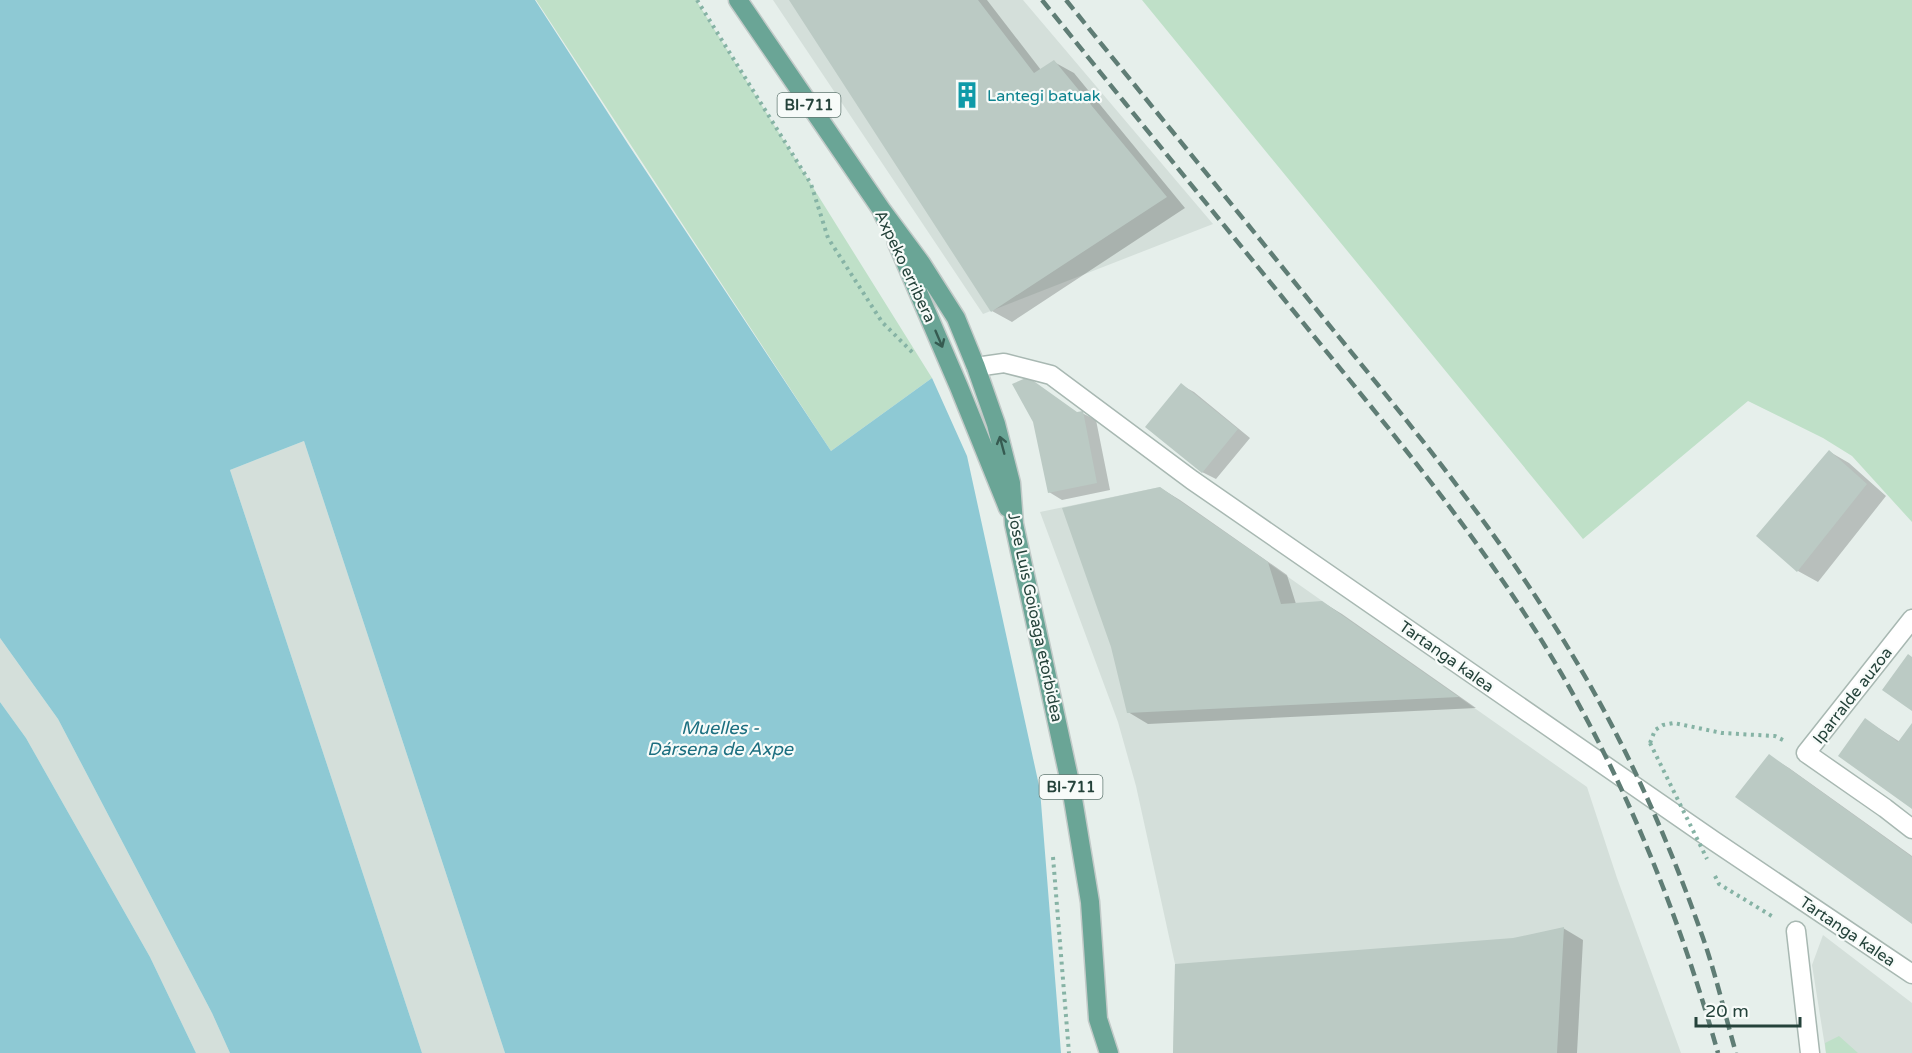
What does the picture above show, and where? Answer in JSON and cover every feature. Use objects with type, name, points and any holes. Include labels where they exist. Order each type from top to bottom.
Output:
[{"type":"main road","name":"Axpeko erribera","points":[[738,0],[881,209],[963,396],[1014,524]]},
{"type":"main road","name":"Jose Luis Goioaga etorbidea","points":[[881,209],[921,263],[956,318],[996,424],[1011,483],[1014,524],[1071,787],[1090,902],[1098,1019],[1109,1053]]},
{"type":"street","name":"Tartanga kalea","points":[[976,367],[1004,363],[1051,375],[1192,480],[1714,841],[1912,974]]},
{"type":"street","name":"Iparralde auzoa","points":[[1912,619],[1806,753],[1912,829]]},
{"type":"street","points":[[1790,927],[1810,1053]]},
{"type":"path","points":[[697,0],[811,184],[828,238],[882,322],[920,361]]},
{"type":"path","points":[[1707,860],[1650,743],[1655,730],[1663,725],[1674,723],[1722,733],[1775,736],[1806,753]]},
{"type":"path","points":[[1052,850],[1069,1053]]},
{"type":"path","points":[[1719,884],[1790,927]]},
{"type":"shaded area","points":[[773,0],[1023,0],[1213,224],[983,314]]},
{"type":"shaded area","points":[[304,441],[505,1053],[422,1053],[230,470]]},
{"type":"shaded area","points":[[1160,487],[1587,787],[1617,878],[1681,1053],[1173,1053],[1175,964],[1136,786],[1118,722],[1040,512]]},
{"type":"shaded area","points":[[0,638],[58,719],[212,1013],[230,1053],[196,1053],[150,957],[26,738],[0,702]]},
{"type":"shaded area","points":[[1823,935],[1912,1003],[1912,1053],[1826,1053],[1812,965]]},
{"type":"green space","points":[[536,0],[696,0],[932,378],[831,451]]},
{"type":"green space","points":[[1142,0],[1912,0],[1912,522],[1852,456],[1823,438],[1748,401],[1583,539]]},
{"type":"green space","points":[[1839,1036],[1858,1053],[1826,1053],[1825,1043]]},
{"type":"water","name":"Muelles - Dársena de Axpe","points":[[0,0],[535,0],[831,451],[932,378],[967,456],[1040,790],[1061,1053],[505,1053],[304,441],[230,470],[422,1053],[230,1053],[212,1013],[58,719],[0,638]]},
{"type":"water","points":[[0,702],[26,738],[150,957],[196,1053],[0,1053]]},
{"type":"building","name":"Lantegi batuak","points":[[789,0],[978,0],[1034,73],[1054,60],[1167,197],[991,312]]},
{"type":"building","points":[[1028,377],[1077,412],[1083,411],[1097,483],[1048,493],[1033,422],[1012,384]]},
{"type":"building","points":[[1181,383],[1238,429],[1202,473],[1145,427]]},
{"type":"building","points":[[1829,450],[1867,484],[1797,572],[1756,536]]},
{"type":"building","points":[[1160,487],[1268,562],[1281,604],[1322,601],[1459,697],[1127,713],[1111,647],[1062,508]]},
{"type":"building","points":[[1908,654],[1912,657],[1912,711],[1882,690]]},
{"type":"building","points":[[1865,718],[1898,742],[1912,723],[1912,809],[1838,756]]},
{"type":"building","points":[[1769,754],[1912,857],[1912,924],[1735,797]]},
{"type":"building","points":[[1564,927],[1557,1053],[1173,1053],[1175,964],[1513,938]]},
{"type":"railway","points":[[1042,0],[1405,449],[1463,525],[1519,605],[1573,694],[1623,793],[1666,895],[1718,1053]]},
{"type":"railway","points":[[1066,0],[1422,440],[1484,522],[1543,607],[1609,719],[1644,790],[1703,938],[1736,1053]]},
{"type":"place","name":"Lantegi batuak","points":[[967,95]]}]
